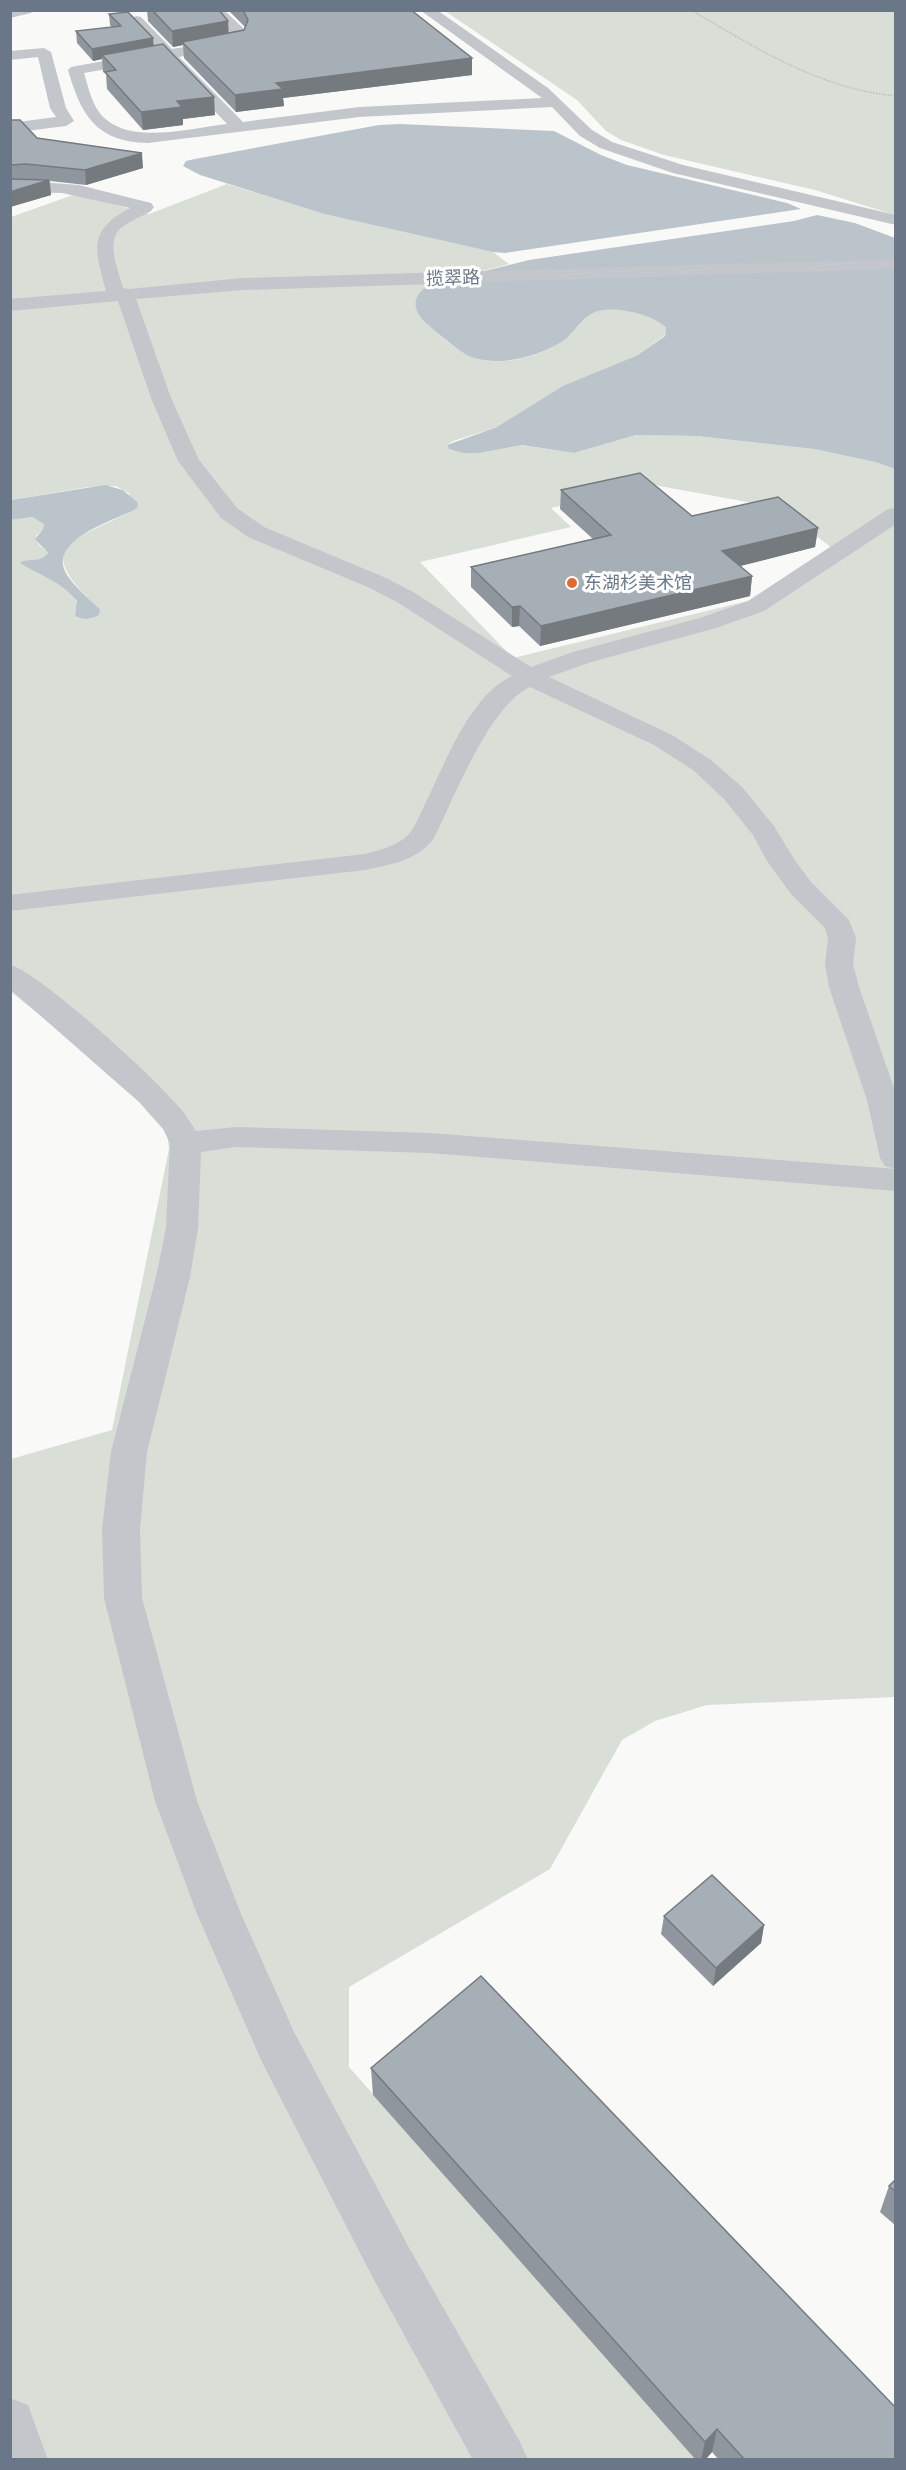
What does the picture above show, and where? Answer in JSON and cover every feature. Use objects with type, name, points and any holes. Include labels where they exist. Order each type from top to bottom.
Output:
[{"type":"street","points":[[10,14],[26,10]]},
{"type":"street","points":[[215,10],[238,31],[240,37],[238,42],[76,70],[90,111],[113,129],[140,138],[359,112],[550,97]]},
{"type":"street","points":[[427,10],[550,97],[594,138],[633,156],[896,220]]},
{"type":"street","points":[[136,20],[239,127]]},
{"type":"street","points":[[10,56],[44,52],[58,108],[66,121],[10,128]]},
{"type":"street","points":[[10,187],[42,184],[58,186],[145,207],[114,226],[107,236],[107,260],[120,293],[137,324],[161,398],[189,461],[229,513],[256,532],[405,597],[529,677],[663,740],[702,765],[733,793],[765,832],[781,861],[801,888],[839,926],[842,938],[839,964],[844,987],[882,1100],[896,1158]]},
{"type":"street","name":"揽翠路","points":[[10,305],[120,293],[243,284],[896,264]]},
{"type":"street","points":[[10,903],[365,862],[400,853],[411,848],[421,838],[477,726],[493,703],[509,687],[582,657],[708,623],[756,606],[896,514]]},
{"type":"street","points":[[10,974],[72,1023],[160,1104],[181,1131],[186,1143],[182,1228],[173,1277],[129,1452],[121,1528],[123,1598],[176,1802],[219,1914],[289,2067],[391,2263],[502,2460]]},
{"type":"street","points":[[186,1143],[236,1137],[430,1143],[896,1180]]},
{"type":"street","points":[[10,2423],[22,2460]]},
{"type":"path","points":[[690,10],[773,58],[862,93],[896,96]]},
{"type":"shaded area","points":[[445,11],[895,11],[895,215],[815,190],[664,155],[621,140],[606,131],[577,100]]},
{"type":"shaded area","points":[[379,125],[554,131],[601,155],[627,165],[787,203],[801,209],[505,253],[324,214],[200,175],[183,166],[186,161],[195,159]]},
{"type":"shaded area","points":[[227,184],[324,214],[493,252],[509,264],[431,284],[428,325],[461,351],[484,360],[508,361],[545,351],[565,339],[592,313],[600,310],[620,309],[642,314],[666,328],[665,335],[636,356],[497,427],[453,441],[447,445],[449,449],[479,453],[521,445],[574,453],[636,435],[697,436],[814,449],[875,462],[895,469],[895,1697],[707,1705],[655,1721],[622,1740],[550,1869],[349,1987],[349,2067],[696,2459],[11,2459],[11,1459],[112,1430],[169,1149],[167,1133],[135,1090],[11,992],[10,520],[32,517],[44,524],[43,529],[36,536],[39,545],[48,553],[43,559],[36,561],[35,571],[54,580],[71,593],[78,605],[75,613],[77,618],[91,619],[100,609],[79,588],[67,571],[63,558],[67,548],[77,539],[132,511],[129,493],[116,486],[88,487],[11,500],[11,217],[76,194],[149,214]],"holes":[[[654,485],[780,508],[832,548],[756,599],[513,658],[420,562],[571,527],[551,508]]]},
{"type":"shaded area","points":[[817,215],[855,223],[895,238],[895,469],[875,462],[814,449],[697,436],[636,435],[574,453],[522,445],[479,453],[464,453],[449,449],[447,445],[497,427],[563,386],[636,356],[665,336],[666,328],[652,318],[642,315],[620,310],[601,310],[585,319],[563,341],[542,352],[506,361],[482,360],[459,350],[420,316],[416,308],[416,300],[427,286],[529,260],[794,221]]},
{"type":"shaded area","points":[[105,485],[123,490],[138,503],[137,508],[132,511],[83,534],[65,552],[63,563],[67,575],[78,589],[100,609],[99,615],[81,619],[75,616],[77,601],[71,594],[20,563],[42,558],[48,553],[35,539],[44,524],[32,517],[11,520],[11,500]]},
{"type":"building","points":[[152,10],[219,10],[228,21],[172,31]]},
{"type":"building","points":[[243,10],[411,10],[472,58],[276,83],[283,89],[235,95],[182,42],[244,30],[248,20]]},
{"type":"building","points":[[128,12],[153,38],[92,49],[76,31],[121,26],[109,14]]},
{"type":"building","points":[[163,44],[214,97],[177,101],[182,107],[141,112],[105,72],[116,70],[102,55]]},
{"type":"building","points":[[10,120],[20,120],[37,138],[142,153],[85,170],[26,164],[10,165]]},
{"type":"building","points":[[10,179],[49,180],[10,192]]},
{"type":"building","points":[[640,473],[692,516],[778,497],[818,528],[722,551],[752,576],[541,626],[520,606],[512,607],[471,567],[611,535],[561,490]]},
{"type":"building","points":[[712,1875],[764,1925],[716,1968],[664,1916]]},
{"type":"building","points":[[481,1976],[896,2408],[896,2460],[745,2460],[717,2429],[705,2442],[371,2068]]},
{"type":"building","points":[[896,2179],[896,2192],[889,2186]]},
{"type":"place","name":"东湖杉美术馆","points":[[572,583]]}]
